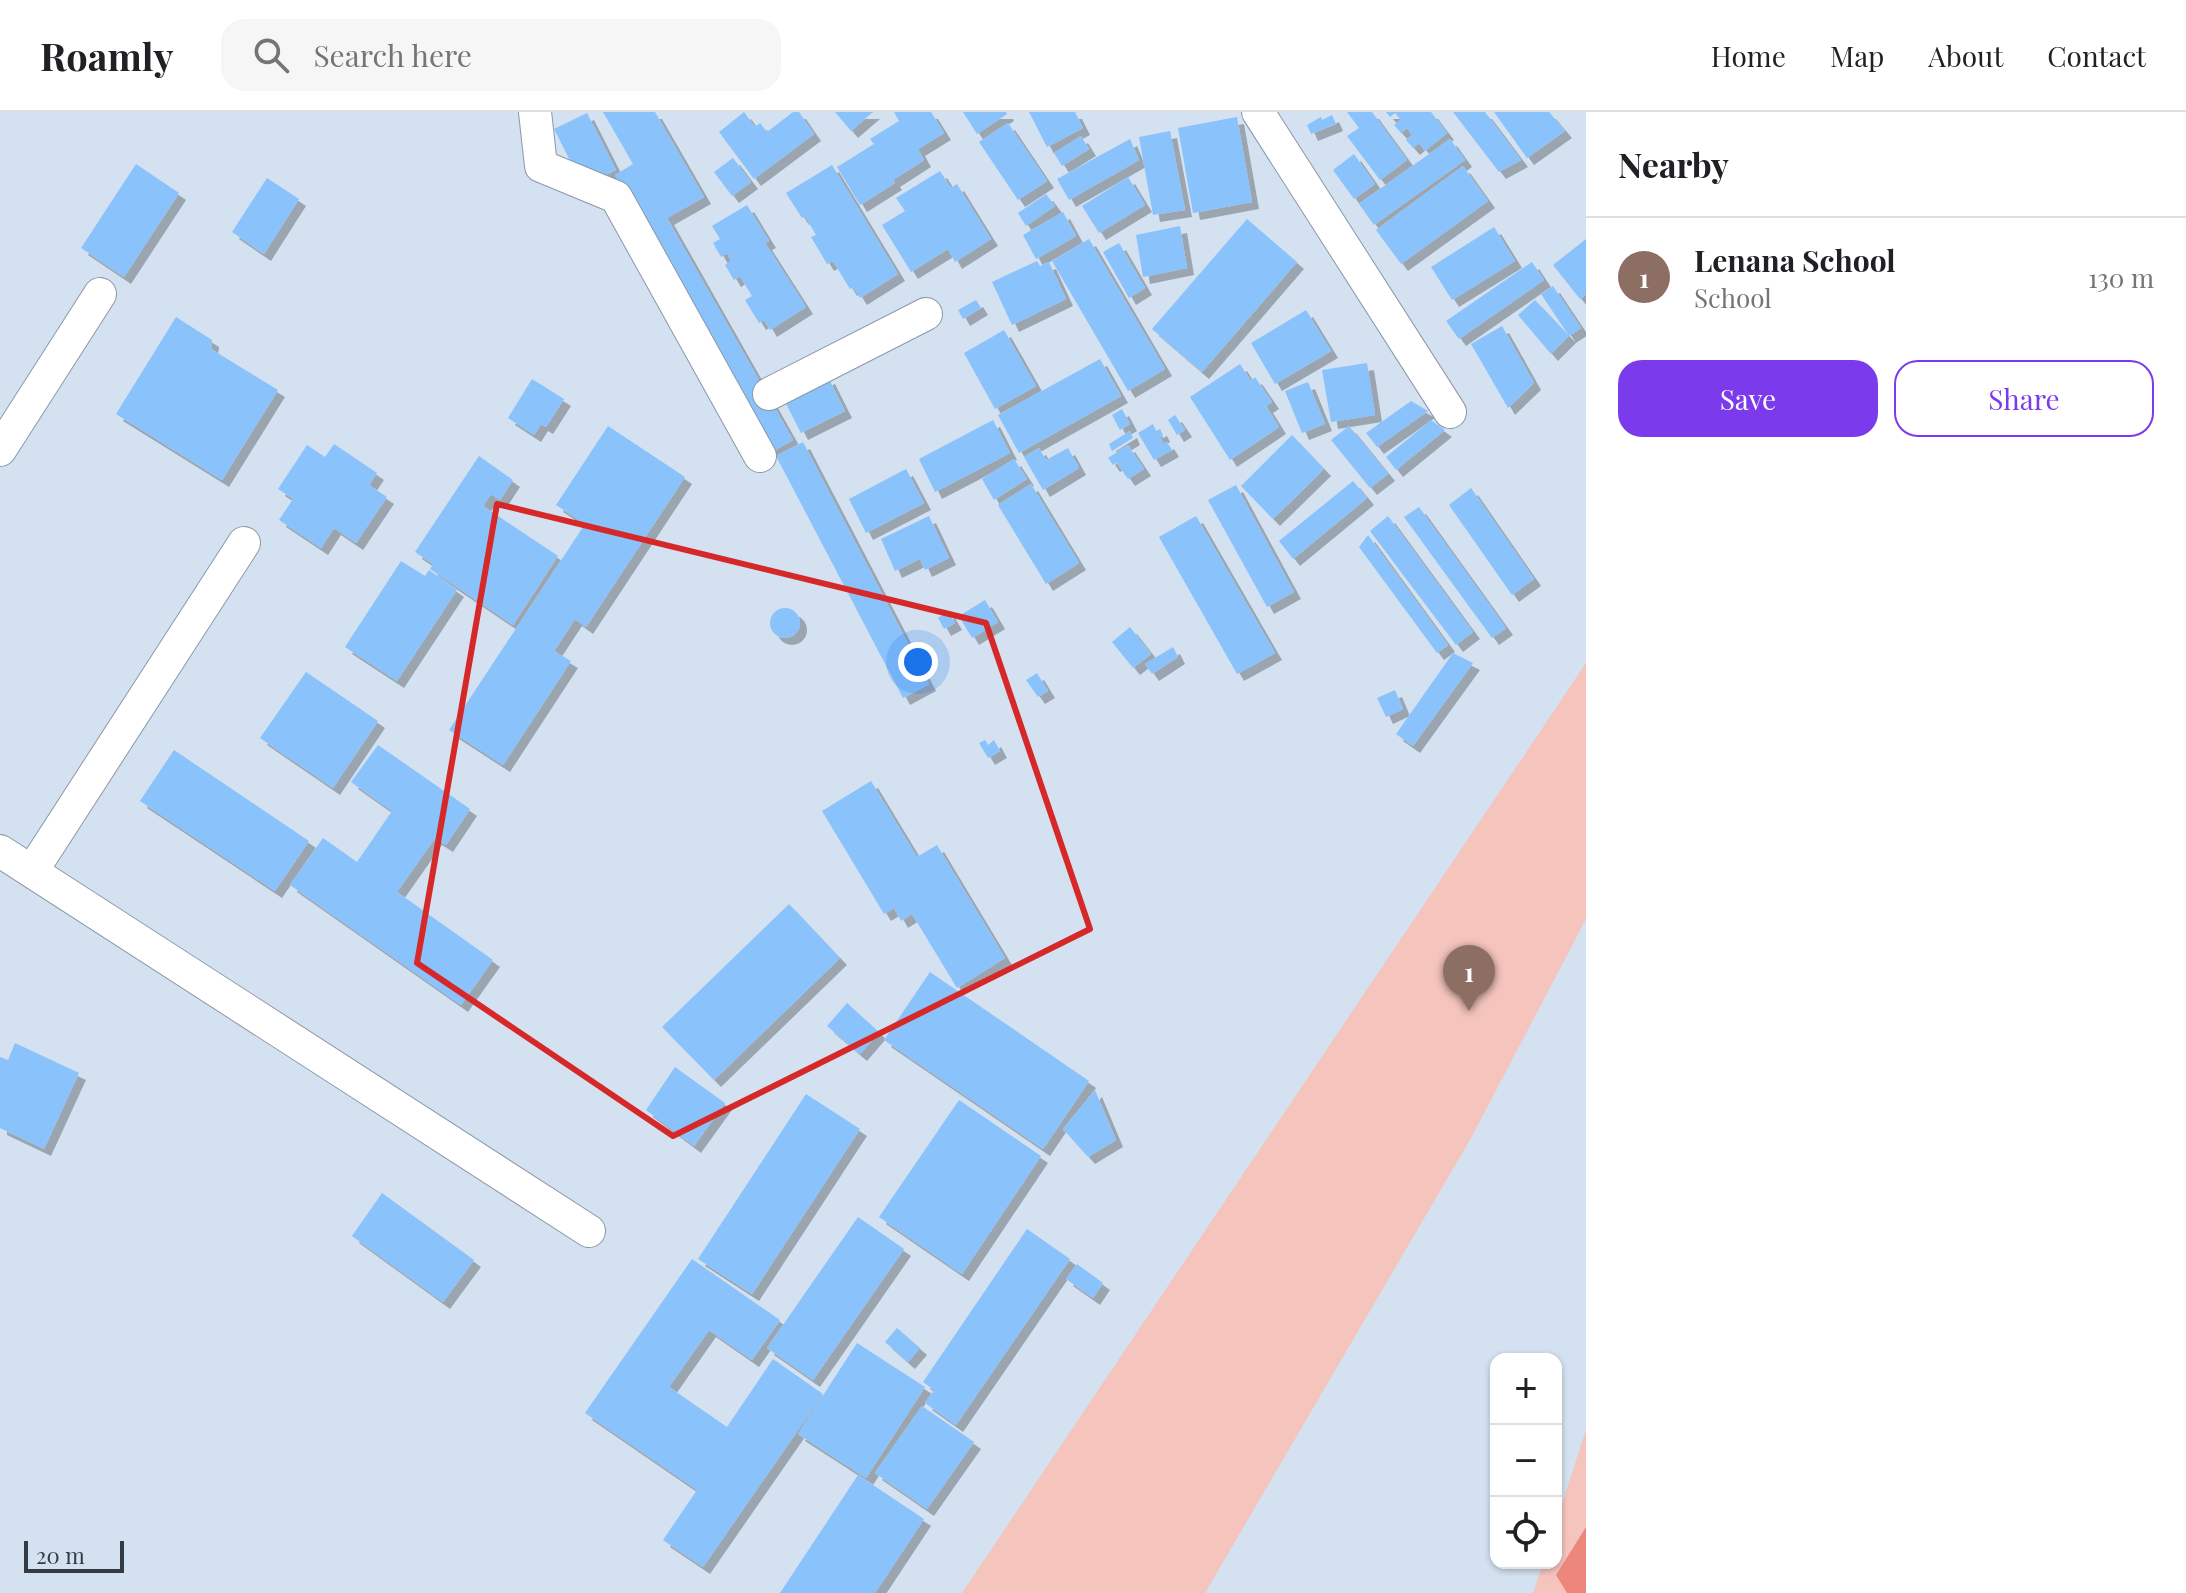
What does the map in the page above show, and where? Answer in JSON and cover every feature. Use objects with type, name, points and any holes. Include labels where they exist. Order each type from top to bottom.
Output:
[{"type":"street","points":[[535,112],[541,166],[616,197],[760,456]]},
{"type":"street","points":[[1258,112],[1450,412]]},
{"type":"street","points":[[0,450],[100,294]]},
{"type":"street","points":[[769,394],[926,314]]},
{"type":"street","points":[[32,871],[244,543]]},
{"type":"street","points":[[0,851],[589,1231]]},
{"type":"highlighted area","points":[[497,504],[986,623],[1090,929],[673,1136],[417,963]]},
{"type":"shaded area","points":[[1586,663],[1586,919],[1471,1138],[1205,1593],[962,1593]]},
{"type":"shaded area","points":[[1586,1430],[1586,1593],[1533,1593],[1541,1569],[1562,1569],[1562,1504]]},
{"type":"shaded area","points":[[1586,1527],[1586,1593],[1567,1593],[1556,1575]]},
{"type":"building","points":[[603,112],[655,112],[704,197],[667,218],[793,440],[772,452],[615,175],[633,164]]},
{"type":"building","points":[[744,112],[755,127],[760,123],[767,132],[793,112],[799,112],[814,134],[754,179],[719,132]]},
{"type":"building","points":[[835,112],[873,112],[851,131]]},
{"type":"building","points":[[894,112],[931,112],[944,133],[918,149],[924,160],[860,205],[837,167],[874,144],[870,139],[899,121]]},
{"type":"building","points":[[963,112],[1006,112],[1007,114],[977,134]]},
{"type":"building","points":[[1029,112],[1075,112],[1083,128],[1047,147]]},
{"type":"building","points":[[1347,112],[1372,112],[1407,160],[1380,180],[1347,136],[1359,128]]},
{"type":"building","points":[[1386,112],[1431,112],[1447,133],[1425,151],[1419,143],[1413,148],[1406,140],[1412,135],[1407,128],[1401,133],[1394,125],[1401,120],[1395,113],[1390,117]]},
{"type":"building","points":[[1453,112],[1485,112],[1521,160],[1499,172]]},
{"type":"building","points":[[1494,112],[1549,112],[1565,131],[1527,158]]},
{"type":"building","points":[[587,113],[616,170],[583,186],[554,129]]},
{"type":"building","points":[[1332,115],[1336,124],[1311,134],[1307,125]]},
{"type":"building","points":[[1237,117],[1252,202],[1193,213],[1178,128]]},
{"type":"building","points":[[1008,123],[1047,181],[1018,200],[979,142]]},
{"type":"building","points":[[1170,131],[1185,210],[1153,215],[1139,137]]},
{"type":"building","points":[[1081,136],[1089,149],[1062,166],[1054,153]]},
{"type":"building","points":[[1130,139],[1139,160],[1069,200],[1057,179]]},
{"type":"building","points":[[1450,139],[1465,160],[1374,225],[1359,204]]},
{"type":"building","points":[[1354,154],[1375,184],[1354,199],[1333,170]]},
{"type":"building","points":[[733,158],[751,182],[732,196],[714,172]]},
{"type":"building","points":[[136,164],[179,193],[124,277],[81,248]]},
{"type":"building","points":[[832,165],[898,274],[860,298],[853,287],[850,289],[833,261],[827,264],[811,237],[816,235],[786,193]]},
{"type":"building","points":[[1463,166],[1488,201],[1401,264],[1376,230]]},
{"type":"building","points":[[940,171],[951,188],[957,184],[991,239],[955,262],[948,249],[911,272],[882,225],[905,211],[896,198]]},
{"type":"building","points":[[1128,177],[1145,205],[1099,233],[1082,206]]},
{"type":"building","points":[[267,178],[299,199],[264,254],[232,232]]},
{"type":"building","points":[[1046,194],[1055,206],[1026,226],[1018,213]]},
{"type":"building","points":[[747,205],[769,241],[765,243],[806,307],[770,330],[764,320],[759,323],[745,300],[752,296],[740,276],[734,280],[725,265],[731,261],[727,253],[721,257],[713,243],[720,239],[712,226]]},
{"type":"building","points":[[1063,212],[1076,236],[1036,259],[1023,235]]},
{"type":"building","points":[[1247,219],[1297,262],[1202,372],[1152,329]]},
{"type":"building","points":[[1180,226],[1187,268],[1143,277],[1136,235]]},
{"type":"building","points":[[1494,227],[1515,261],[1452,300],[1431,267]]},
{"type":"building","points":[[1089,239],[1165,369],[1128,391],[1052,261]]},
{"type":"building","points":[[1586,239],[1586,294],[1580,299],[1553,265]]},
{"type":"building","points":[[1119,243],[1145,288],[1129,298],[1103,252]]},
{"type":"building","points":[[1037,261],[1040,266],[1049,262],[1066,299],[1012,325],[992,282]]},
{"type":"building","points":[[1532,262],[1544,280],[1459,339],[1446,321]]},
{"type":"building","points":[[1553,286],[1581,328],[1569,336],[1541,294]]},
{"type":"building","points":[[976,300],[981,308],[963,319],[958,310]]},
{"type":"building","points":[[1535,300],[1569,336],[1551,354],[1518,315]]},
{"type":"building","points":[[1306,310],[1331,351],[1275,384],[1251,343]]},
{"type":"building","points":[[176,317],[212,340],[211,349],[278,390],[222,480],[116,414]]},
{"type":"building","points":[[1502,326],[1534,383],[1508,408],[1471,344]]},
{"type":"building","points":[[1004,330],[1036,386],[995,409],[964,353]]},
{"type":"building","points":[[1100,359],[1121,396],[1019,453],[998,415]]},
{"type":"building","points":[[1367,363],[1375,415],[1331,422],[1322,370]]},
{"type":"building","points":[[1240,364],[1251,381],[1255,377],[1272,402],[1266,406],[1279,427],[1230,460],[1190,397]]},
{"type":"building","points":[[828,377],[845,411],[801,433],[784,400]]},
{"type":"building","points":[[532,379],[564,399],[546,427],[541,424],[534,435],[508,418]]},
{"type":"building","points":[[1308,382],[1325,424],[1302,433],[1285,391]]},
{"type":"building","points":[[1411,401],[1428,411],[1377,447],[1366,433]]},
{"type":"building","points":[[1122,409],[1130,424],[1120,430],[1112,415]]},
{"type":"building","points":[[1175,415],[1185,430],[1177,435],[1168,420]]},
{"type":"building","points":[[993,420],[1010,453],[935,492],[919,459]]},
{"type":"building","points":[[1431,420],[1445,430],[1396,470],[1386,457]]},
{"type":"building","points":[[1153,424],[1156,431],[1160,429],[1164,444],[1167,442],[1172,450],[1154,460],[1138,433]]},
{"type":"building","points":[[608,426],[685,477],[586,627],[575,619],[554,651],[571,661],[503,765],[449,730],[585,524],[556,505]]},
{"type":"building","points":[[1349,426],[1388,474],[1370,488],[1331,440]]},
{"type":"building","points":[[1130,431],[1133,438],[1112,451],[1109,444]]},
{"type":"building","points":[[1292,435],[1324,469],[1273,519],[1241,486]]},
{"type":"building","points":[[803,442],[929,684],[903,698],[776,456]]},
{"type":"building","points":[[334,444],[377,473],[369,485],[387,497],[356,543],[334,528],[321,548],[279,520],[293,499],[278,489],[307,445],[325,457]]},
{"type":"building","points":[[1128,445],[1144,469],[1128,479],[1117,463],[1113,465],[1108,458]]},
{"type":"building","points":[[1039,448],[1046,460],[1068,448],[1079,468],[1043,490],[1024,457]]},
{"type":"building","points":[[479,456],[513,480],[500,500],[491,494],[483,506],[558,556],[513,625],[430,569],[433,564],[415,552]]},
{"type":"building","points":[[1014,459],[1027,479],[994,500],[982,479]]},
{"type":"building","points":[[906,469],[924,503],[866,533],[849,499]]},
{"type":"building","points":[[1353,481],[1367,498],[1293,559],[1279,541]]},
{"type":"building","points":[[1031,484],[1079,563],[1046,584],[998,505]]},
{"type":"building","points":[[1236,485],[1294,592],[1267,607],[1208,500]]},
{"type":"building","points":[[1471,488],[1534,579],[1512,595],[1449,505]]},
{"type":"building","points":[[1419,507],[1506,628],[1492,638],[1404,517]]},
{"type":"building","points":[[929,516],[949,558],[925,570],[920,559],[895,571],[881,539]]},
{"type":"building","points":[[1196,516],[1275,653],[1237,674],[1159,537]]},
{"type":"building","points":[[1388,516],[1473,632],[1456,645],[1370,531]]},
{"type":"building","points":[[1368,535],[1448,645],[1437,653],[1359,547]]},
{"type":"building","points":[[401,561],[425,576],[429,570],[457,590],[397,681],[345,647]]},
{"type":"building","points":[[985,600],[998,622],[972,638],[959,616]]},
{"type":"building","points":[[785,608],[791,609],[799,617],[799,629],[791,637],[785,638],[779,637],[771,629],[770,623],[771,617],[779,609]]},
{"type":"building","points":[[948,611],[955,623],[944,629],[938,618]]},
{"type":"building","points":[[1130,627],[1151,654],[1133,668],[1112,642]]},
{"type":"building","points":[[1173,647],[1178,657],[1152,674],[1145,664]]},
{"type":"building","points":[[1453,653],[1473,663],[1413,746],[1396,734]]},
{"type":"building","points":[[306,672],[378,721],[333,788],[260,738]]},
{"type":"building","points":[[1037,673],[1048,691],[1038,697],[1026,680]]},
{"type":"building","points":[[1395,690],[1403,709],[1386,717],[1377,698]]},
{"type":"building","points":[[985,740],[988,745],[994,740],[1000,751],[988,758],[979,743]]},
{"type":"building","points":[[378,745],[470,809],[446,845],[435,838],[397,892],[493,960],[461,1005],[290,885],[323,838],[357,862],[392,811],[351,782]]},
{"type":"building","points":[[174,750],[309,841],[275,891],[140,801]]},
{"type":"building","points":[[871,781],[917,857],[937,845],[1005,958],[957,988],[912,914],[901,921],[894,908],[884,914],[822,811]]},
{"type":"building","points":[[789,904],[840,958],[714,1080],[662,1027]]},
{"type":"building","points":[[930,972],[1089,1081],[1043,1149],[884,1040]]},
{"type":"building","points":[[847,1003],[879,1032],[860,1054],[827,1026]]},
{"type":"building","points":[[15,1043],[79,1073],[44,1149],[0,1128],[0,1057],[8,1060]]},
{"type":"building","points":[[675,1067],[725,1103],[694,1146],[646,1110]]},
{"type":"building","points":[[1095,1090],[1116,1140],[1088,1157],[1063,1129]]},
{"type":"building","points":[[806,1094],[860,1129],[752,1294],[698,1259]]},
{"type":"building","points":[[959,1100],[1041,1156],[962,1274],[879,1217]]},
{"type":"building","points":[[382,1193],[474,1260],[443,1302],[352,1236]]},
{"type":"building","points":[[858,1217],[904,1249],[813,1380],[767,1348]]},
{"type":"building","points":[[1027,1229],[1070,1259],[956,1425],[925,1403],[934,1390],[923,1382]]},
{"type":"building","points":[[692,1259],[780,1320],[752,1360],[709,1330],[669,1387],[727,1427],[773,1359],[823,1394],[703,1567],[663,1540],[697,1490],[585,1413]]},
{"type":"building","points":[[1077,1264],[1103,1283],[1093,1298],[1066,1279]]},
{"type":"building","points":[[897,1328],[920,1348],[908,1362],[885,1342]]},
{"type":"building","points":[[857,1343],[925,1387],[866,1478],[798,1434]]},
{"type":"building","points":[[922,1406],[974,1442],[927,1509],[875,1473]]},
{"type":"building","points":[[858,1475],[924,1519],[875,1593],[780,1593]]},
{"type":"place","name":"Lenana School","points":[[1469,1011]]}]
